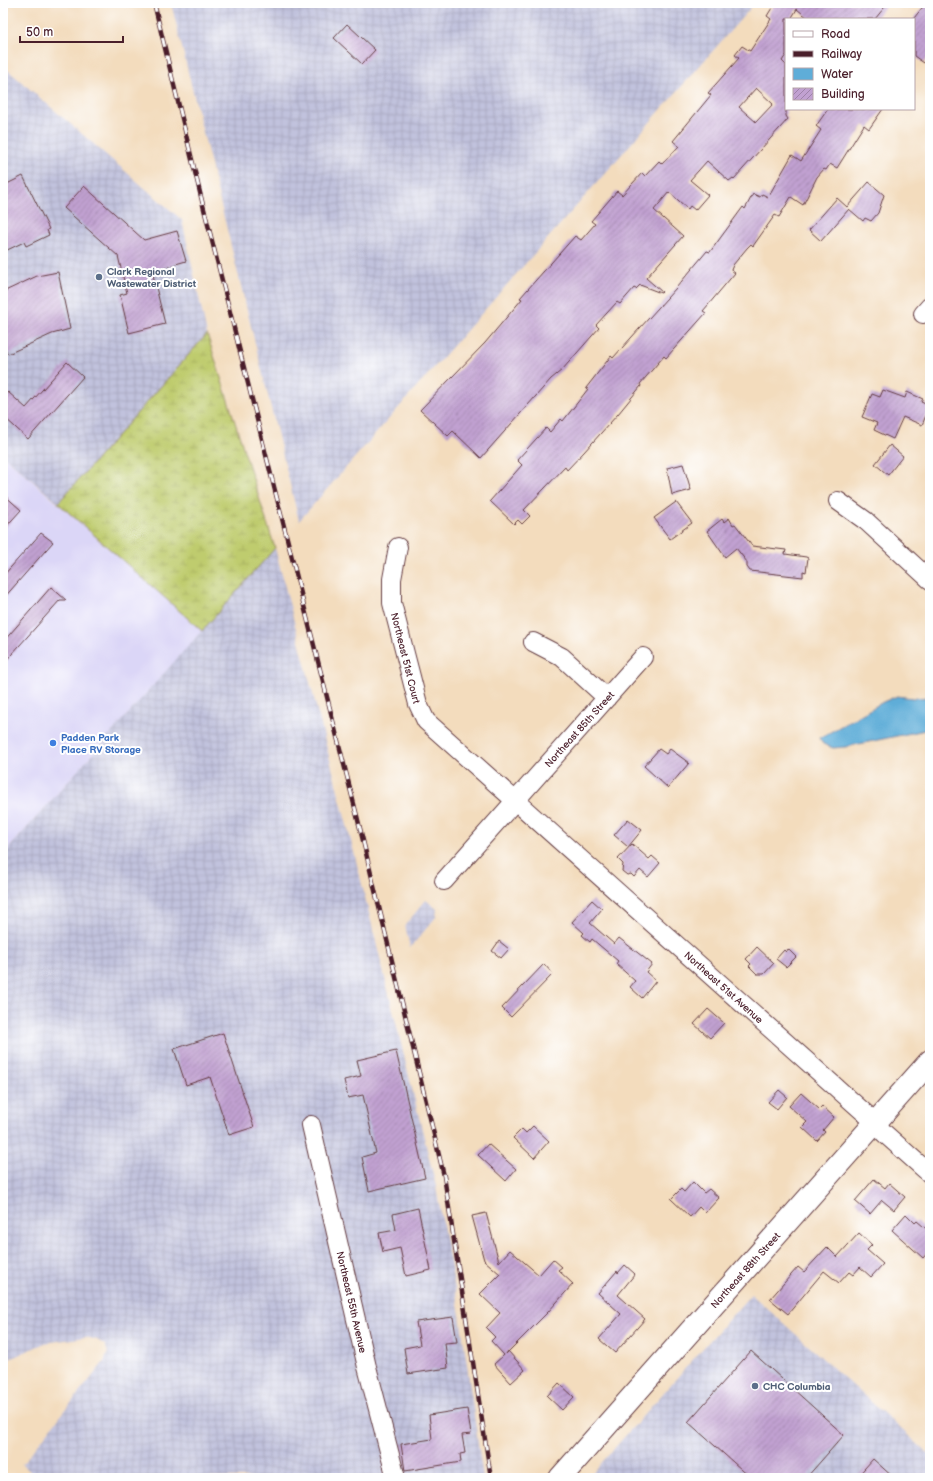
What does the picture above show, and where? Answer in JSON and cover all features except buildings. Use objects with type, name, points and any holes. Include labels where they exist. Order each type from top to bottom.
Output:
[{"type":"main road","name":"Northeast 88th Street","points":[[560,1478],[930,1061]]},
{"type":"street","points":[[838,501],[866,521],[930,580]]},
{"type":"street","name":"Northeast 51st Court","points":[[398,547],[392,579],[392,603],[420,712],[431,727],[514,802]]},
{"type":"street","points":[[533,642],[562,657],[607,698]]},
{"type":"street","name":"Northeast 85th Street","points":[[444,882],[643,657]]},
{"type":"street","name":"Northeast 51st Avenue","points":[[514,802],[876,1122],[884,1133],[930,1174]]},
{"type":"street","name":"Northeast 55th Avenue","points":[[311,1125],[367,1367],[396,1478]]},
{"type":"shaded area","points":[[171,3],[755,3],[299,521]]},
{"type":"shaded area","name":"Clark Regional Wastewater District","points":[[3,66],[182,220],[207,334],[58,503],[3,455]]},
{"type":"shaded area","name":"Padden Park Place RV Storage","points":[[3,455],[202,631],[3,855]]},
{"type":"shaded area","points":[[275,548],[355,856],[435,1182],[460,1315],[483,1478],[37,1478],[22,1464],[104,1362],[108,1352],[105,1345],[97,1340],[86,1337],[45,1343],[3,1362],[3,855]]},
{"type":"shaded area","points":[[426,900],[437,909],[436,917],[410,948],[405,925]]},
{"type":"shaded area","points":[[751,1294],[930,1455],[930,1478],[588,1478]]},
{"type":"green space","points":[[207,334],[275,548],[202,631],[58,503]]},
{"type":"water","points":[[897,696],[913,698],[930,697],[930,729],[845,747],[833,748],[823,744],[820,738],[883,702]]},
{"type":"railway","points":[[154,3],[203,205],[358,820],[444,1176],[491,1478]]},
{"type":"place","name":"Clark Regional Wastewater District","points":[[99,277]]},
{"type":"place","name":"Padden Park Place RV Storage","points":[[53,743]]},
{"type":"place","name":"CHC Columbia","points":[[755,1386]]}]
